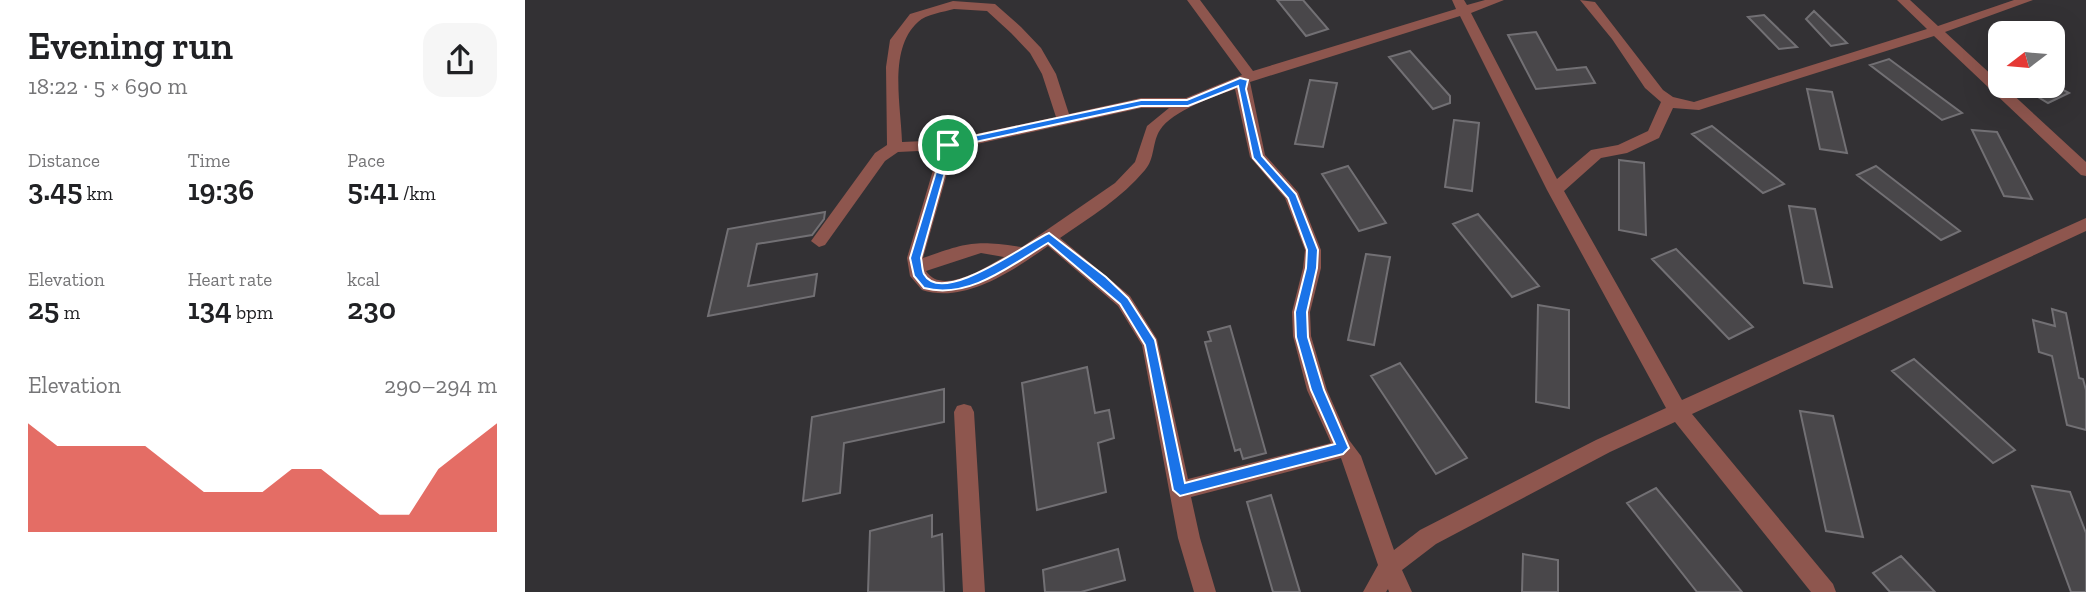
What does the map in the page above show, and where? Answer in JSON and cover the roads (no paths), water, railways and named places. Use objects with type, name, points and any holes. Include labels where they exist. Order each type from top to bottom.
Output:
[{"type":"street","points":[[1193,0],[1246,79]]},
{"type":"street","points":[[948,145],[915,258],[919,276],[928,285],[948,287],[973,281],[1025,254],[1121,187],[1142,164],[1152,129],[1165,117],[1188,103],[1246,79],[1461,5],[1498,0]]},
{"type":"street","points":[[1586,0],[1621,43],[1643,80],[1668,102],[1681,107],[1712,104],[1938,31],[1996,4],[2027,0]]},
{"type":"street","points":[[1903,0],[2086,171]]},
{"type":"street","points":[[895,147],[893,67],[897,40],[915,17],[953,5],[990,6],[1016,30],[1036,51],[1049,74],[1064,120]]},
{"type":"street","points":[[1461,5],[1555,190],[1678,411],[1825,592]]},
{"type":"street","points":[[1246,79],[1242,89],[1258,158],[1293,196],[1313,250],[1312,268],[1301,312],[1302,337],[1317,390],[1343,448],[1349,451],[1389,568],[1401,592]]},
{"type":"street","points":[[1555,190],[1596,154],[1622,149],[1654,134],[1668,102]]},
{"type":"street","points":[[820,241],[880,157],[895,147],[948,145],[1141,103],[1188,103]]},
{"type":"street","points":[[1374,592],[1389,568],[1428,537],[1603,446],[2086,224]]},
{"type":"street","points":[[1049,237],[1124,301],[1151,344],[1189,538],[1205,592]]},
{"type":"street","points":[[918,267],[964,250],[981,247],[1025,254]]},
{"type":"street","points":[[964,412],[974,592]]},
{"type":"street","points":[[1180,490],[1343,448]]}]
